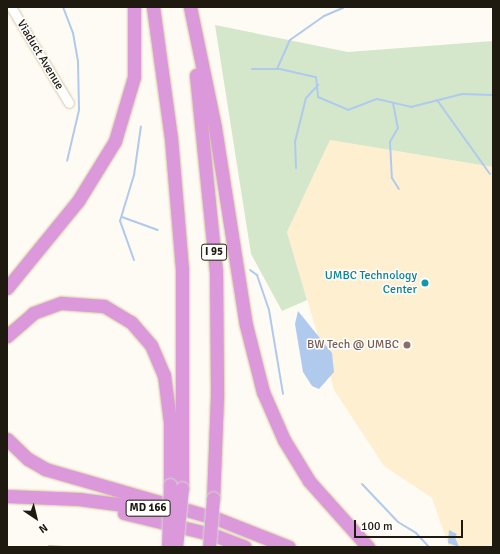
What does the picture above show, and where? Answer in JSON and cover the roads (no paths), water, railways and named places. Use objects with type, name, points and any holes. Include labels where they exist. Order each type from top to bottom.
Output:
[{"type":"highway","points":[[9,286],[93,180],[115,141],[134,77],[134,7]]},
{"type":"highway","points":[[153,7],[171,138],[182,270],[176,486],[176,547]]},
{"type":"highway","points":[[189,7],[215,128],[246,325],[263,392],[284,440],[309,481],[368,547]]},
{"type":"highway","name":"I 95","points":[[189,7],[216,272],[218,396],[209,547]]},
{"type":"highway","points":[[7,336],[33,313],[61,303],[104,306],[131,322],[151,345],[164,375],[176,486],[168,547]]},
{"type":"highway","points":[[7,439],[28,459],[45,469],[218,519],[289,547]]},
{"type":"highway","name":"MD 166","points":[[7,496],[79,499],[172,512],[285,547]]},
{"type":"highway","points":[[212,547],[213,498]]},
{"type":"highway","points":[[7,501],[128,513],[214,534],[245,547]]},
{"type":"street","name":"Viaduct Avenue","points":[[10,7],[69,103]]},
{"type":"water","points":[[298,311],[332,353],[334,372],[319,389],[312,386],[303,372],[295,324]]},
{"type":"water","points":[[449,530],[457,534],[455,537],[459,547],[448,543]]},
{"type":"waterway","points":[[63,7],[73,33],[78,62],[79,110],[67,161]]},
{"type":"waterway","points":[[277,69],[290,40],[324,16],[343,8]]},
{"type":"waterway","points":[[252,69],[280,69],[316,77],[318,97],[348,110],[377,99],[411,107],[462,94],[493,95]]},
{"type":"waterway","points":[[296,168],[295,142],[306,98],[318,85]]},
{"type":"waterway","points":[[437,100],[490,174]]},
{"type":"waterway","points":[[393,103],[398,128],[390,142],[392,178],[399,189]]},
{"type":"waterway","points":[[134,260],[120,221],[134,175],[141,126]]},
{"type":"waterway","points":[[122,217],[158,230]]},
{"type":"waterway","points":[[250,270],[257,275],[269,310],[283,394]]},
{"type":"waterway","points":[[362,484],[398,522],[416,533],[429,547]]},
{"type":"waterway","points":[[49,546],[64,547]]},
{"type":"place","name":"UMBC Technology Center","points":[[425,283]]},
{"type":"place","name":"BW Tech @ UMBC","points":[[407,345]]}]
